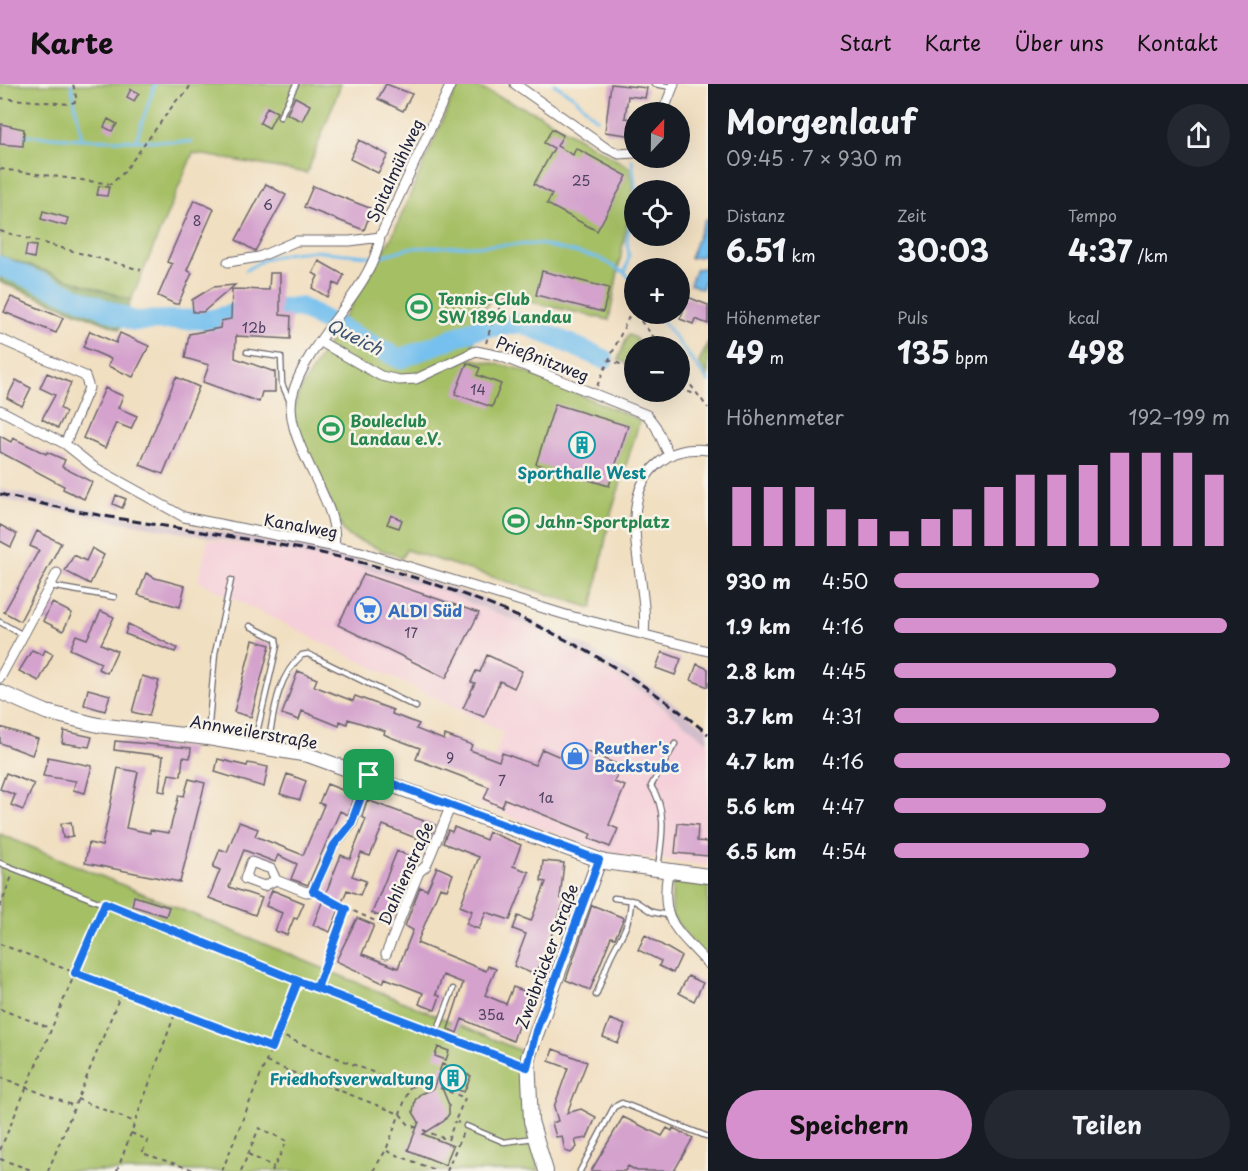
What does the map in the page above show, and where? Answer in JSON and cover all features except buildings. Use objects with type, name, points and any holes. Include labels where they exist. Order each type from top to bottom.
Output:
[{"type":"street","name":"Spitalmühlweg","points":[[291,404],[295,389],[323,338],[369,270],[378,252],[380,237],[451,84]]},
{"type":"street","points":[[515,84],[606,148],[619,154],[624,154]]},
{"type":"street","points":[[667,102],[673,86]]},
{"type":"street","name":"Spitalmühlweg","points":[[228,262],[259,257],[296,241],[350,242],[380,237]]},
{"type":"street","name":"Prießnitzweg","points":[[323,338],[390,379],[416,379],[477,351],[500,356],[647,415],[656,427],[669,455]]},
{"type":"street","points":[[0,339],[86,376],[88,388],[65,444]]},
{"type":"street","points":[[291,404],[292,420],[333,521],[334,546]]},
{"type":"street","name":"Kanalweg","points":[[0,410],[65,444],[94,468],[173,513],[334,546],[406,564],[519,601],[708,651]]},
{"type":"street","points":[[644,634],[645,609],[634,519],[635,500],[650,471],[669,455],[691,450],[708,450]]},
{"type":"street","points":[[0,678],[57,573]]},
{"type":"street","name":"Annweilerstraße","points":[[0,692],[46,712],[86,723],[261,746],[322,759],[599,860],[708,876]]},
{"type":"street","points":[[276,880],[306,892],[313,891],[334,845],[351,824],[369,775]]},
{"type":"street","name":"Dahlienstraße","points":[[386,954],[419,872],[426,866],[451,805]]},
{"type":"street","name":"Zweibrücker Straße","points":[[546,1171],[534,1138],[527,1067],[536,1031],[599,860]]},
{"type":"street","points":[[662,871],[667,915],[708,964]]},
{"type":"lane","points":[[280,117],[296,84]]},
{"type":"lane","points":[[654,84],[673,86]]},
{"type":"lane","points":[[247,352],[281,357],[282,384],[291,404]]},
{"type":"lane","points":[[208,738],[215,653],[231,580]]},
{"type":"lane","points":[[50,586],[114,597]]},
{"type":"lane","points":[[0,622],[23,635]]},
{"type":"lane","points":[[249,626],[276,639],[277,646],[261,746]]},
{"type":"lane","points":[[261,746],[281,683],[287,671],[302,655],[308,654],[416,707]]},
{"type":"lane","points":[[662,871],[663,818],[660,802],[651,786],[675,744]]},
{"type":"lane","points":[[0,863],[298,981],[527,1067]]},
{"type":"lane","points":[[614,898],[631,900],[652,912],[667,915]]},
{"type":"lane","points":[[596,994],[611,956],[619,945],[630,914],[631,900]]},
{"type":"lane","points":[[437,1032],[453,989]]},
{"type":"lane","points":[[580,1171],[614,1107],[622,1103],[706,1136]]},
{"type":"lane","points":[[466,1126],[504,1142],[534,1138]]},
{"type":"path","points":[[0,99],[69,104],[77,101],[73,84]]},
{"type":"path","points":[[0,170],[111,184],[124,172],[191,84]]},
{"type":"path","points":[[0,231],[141,270]]},
{"type":"path","points":[[488,333],[507,295]]},
{"type":"path","points":[[594,394],[625,324]]},
{"type":"path","points":[[644,324],[653,336]]},
{"type":"path","points":[[608,359],[624,366]]},
{"type":"path","points":[[690,384],[708,408]]},
{"type":"path","points":[[690,392],[699,396]]},
{"type":"path","points":[[0,907],[15,869]]},
{"type":"path","points":[[313,891],[346,909],[396,930]]},
{"type":"path","points":[[0,1150],[105,903]]},
{"type":"path","points":[[317,988],[346,909]]},
{"type":"path","points":[[0,944],[272,1048]]},
{"type":"path","points":[[222,1171],[298,981]]},
{"type":"path","points":[[48,1171],[122,991]]},
{"type":"path","points":[[0,1009],[51,1029]]},
{"type":"path","points":[[117,1171],[176,1011]]},
{"type":"path","points":[[277,1034],[410,1087],[425,1082],[435,1086]]},
{"type":"path","points":[[266,1062],[400,1114],[409,1125],[418,1128]]},
{"type":"path","points":[[0,1077],[74,1106]]},
{"type":"path","points":[[373,1171],[386,1150],[410,1087]]},
{"type":"path","points":[[423,1130],[448,1140],[465,1098],[440,1088]]},
{"type":"path","points":[[77,1099],[135,1122]]},
{"type":"path","points":[[447,1171],[466,1126],[455,1121]]},
{"type":"path","points":[[241,1171],[259,1128],[287,1141],[272,1171]]},
{"type":"path","points":[[131,1133],[148,1140],[142,1153],[197,1171]]},
{"type":"path","points":[[386,1150],[437,1171]]},
{"type":"path","points":[[248,1154],[274,1167]]},
{"type":"path","points":[[0,1159],[34,1171]]},
{"type":"shaded area","points":[[0,489],[103,511],[339,553],[484,598],[580,643],[651,687],[708,729],[708,742],[646,694],[576,652],[528,626],[439,590],[339,561],[17,503],[0,498]]},
{"type":"shaded area","points":[[208,539],[339,561],[439,590],[528,626],[646,694],[708,742],[708,865],[608,853],[477,804],[503,732],[198,581]]},
{"type":"green space","points":[[0,84],[341,84],[307,173],[193,153],[131,300],[0,256]]},
{"type":"green space","points":[[458,84],[470,84],[538,114],[624,164],[624,168],[629,168],[633,180],[624,180],[624,239],[609,320],[492,293],[468,358],[516,368],[640,420],[610,517],[592,608],[406,550],[402,558],[350,537],[343,530],[304,445],[293,412],[299,392],[392,237]]},
{"type":"green space","points":[[0,256],[131,300],[120,329],[0,282]]},
{"type":"green space","points":[[708,342],[708,376],[699,363]]},
{"type":"green space","points":[[624,345],[624,362],[618,360]]},
{"type":"green space","points":[[0,834],[519,1050],[528,1132],[539,1171],[0,1171]]},
{"type":"green space","points":[[672,882],[708,886],[708,964],[672,916]]},
{"type":"water","points":[[705,219],[708,220],[708,243],[703,256],[690,258]]},
{"type":"water","points":[[696,269],[708,270],[702,289],[690,284]]},
{"type":"waterway","points":[[71,84],[82,139],[191,142]]},
{"type":"waterway","points":[[136,140],[155,84]]},
{"type":"waterway","points":[[554,84],[573,96],[597,119]]},
{"type":"waterway","points":[[20,135],[82,139]]},
{"type":"waterway","points":[[633,168],[635,180]]},
{"type":"waterway","points":[[246,270],[265,259],[290,253],[314,251],[378,257],[409,248],[539,244],[599,258],[624,272]]},
{"type":"waterway","points":[[628,246],[629,258]]},
{"type":"waterway","name":"Queich","points":[[0,266],[134,321],[213,319],[248,310]]},
{"type":"waterway","name":"Queich","points":[[273,310],[299,307],[400,359],[476,329],[522,323],[604,359]]},
{"type":"waterway","points":[[665,324],[708,381]]},
{"type":"railway","points":[[0,494],[80,512],[321,553],[425,581],[526,620],[574,644],[621,671],[666,701],[708,734]]},
{"type":"place","name":"Tennis-Club SW 1896 Landau","points":[[419,307]]},
{"type":"place","name":"Bouleclub Landau e.V.","points":[[331,429]]},
{"type":"place","name":"Sporthalle West","points":[[582,445]]},
{"type":"place","name":"Jahn-Sportplatz","points":[[516,521]]},
{"type":"place","name":"ALDI Süd","points":[[368,610]]},
{"type":"place","name":"Reuther's Backstube","points":[[575,756]]},
{"type":"place","name":"Friedhofsverwaltung","points":[[453,1078]]},
{"type":"route","points":[[369,775],[351,824],[344,836],[334,845],[313,891],[346,909],[317,988],[298,981],[272,1048],[75,973],[105,903],[298,981],[527,1067],[536,1031],[599,860],[369,775]]}]
